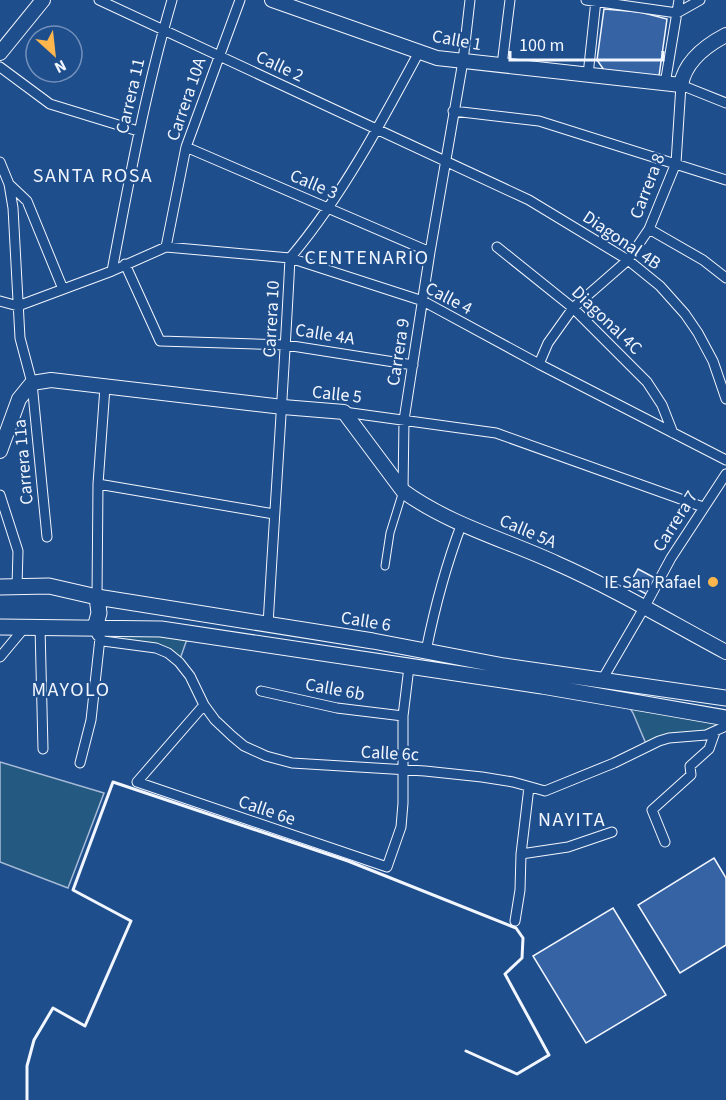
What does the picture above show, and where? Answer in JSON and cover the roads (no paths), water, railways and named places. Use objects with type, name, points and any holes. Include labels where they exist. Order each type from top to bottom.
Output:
[{"type":"highway","name":"Calle 6","points":[[0,587],[48,586],[97,597],[504,666],[726,698]]},
{"type":"highway","points":[[97,597],[98,633]]},
{"type":"highway","points":[[0,627],[33,627],[98,633],[161,629],[543,686],[726,718]]},
{"type":"main road","points":[[0,53],[43,0]]},
{"type":"main road","name":"Calle 1","points":[[272,0],[437,58],[681,85]]},
{"type":"main road","points":[[681,85],[687,65],[709,45],[726,35]]},
{"type":"main road","name":"Calle 5","points":[[32,383],[51,380],[344,412]]},
{"type":"main road","points":[[0,452],[19,399],[32,383]]},
{"type":"main road","name":"Calle 5A","points":[[344,412],[403,491],[426,506],[556,563],[726,652]]},
{"type":"street","name":"Calle 2","points":[[99,0],[446,162]]},
{"type":"street","name":"Carrera 11","points":[[112,271],[138,131],[172,0]]},
{"type":"street","name":"Carrera 10A","points":[[166,247],[186,147],[240,0]]},
{"type":"street","name":"Carrera 9","points":[[385,566],[390,533],[403,491],[404,420],[463,61],[470,0]]},
{"type":"street","points":[[502,65],[510,0]]},
{"type":"street","points":[[588,75],[593,0],[677,13],[700,0]]},
{"type":"street","points":[[665,84],[679,0]]},
{"type":"street","name":"Carrera 10","points":[[268,625],[283,407],[290,258],[306,239],[378,130],[419,52]]},
{"type":"street","points":[[0,67],[50,104],[138,131]]},
{"type":"street","points":[[681,85],[726,103]]},
{"type":"street","name":"Carrera 8","points":[[538,364],[548,343],[573,308],[628,260],[649,229],[676,163],[680,133],[681,85]]},
{"type":"street","points":[[453,111],[539,121],[726,180]]},
{"type":"street","name":"Calle 3","points":[[186,147],[430,252]]},
{"type":"street","points":[[0,162],[9,184],[27,201],[63,289]]},
{"type":"street","name":"Diagonal 4B","points":[[446,162],[529,200],[628,260],[660,286],[685,314],[698,333],[713,361],[726,399]]},
{"type":"street","name":"Carrera 11a","points":[[9,184],[13,208],[20,338],[32,383],[47,537]]},
{"type":"street","points":[[649,229],[703,260],[726,278]]},
{"type":"street","name":"Calle 4","points":[[18,306],[112,271],[166,247],[290,258],[423,301],[538,364],[726,460]]},
{"type":"street","name":"Diagonal 4C","points":[[497,247],[573,308],[647,381],[662,405],[673,433]]},
{"type":"street","name":"Calle 4A","points":[[125,264],[160,342],[286,345],[413,365]]},
{"type":"street","points":[[0,301],[18,306]]},
{"type":"street","points":[[97,597],[98,484],[105,387]]},
{"type":"street","name":"Calle 5","points":[[344,412],[496,433],[703,507]]},
{"type":"street","name":"Carrera 7","points":[[602,680],[671,558],[726,474]]},
{"type":"street","points":[[98,484],[274,514]]},
{"type":"street","points":[[0,495],[18,551],[17,586]]},
{"type":"street","points":[[426,651],[435,604],[462,523]]},
{"type":"street","points":[[0,657],[33,627]]},
{"type":"street","points":[[33,627],[43,749]]},
{"type":"street","points":[[80,763],[91,720],[98,633]]},
{"type":"street","name":"Calle 6c","points":[[98,633],[103,641],[156,648],[168,653],[190,676],[204,705],[215,720],[244,747],[292,763],[482,777],[513,782],[545,791],[614,763],[659,741],[715,732],[726,726]]},
{"type":"street","points":[[403,770],[403,716],[410,667]]},
{"type":"street","name":"Calle 6b","points":[[261,691],[337,708],[403,716]]},
{"type":"street","name":"Calle 6e","points":[[204,705],[137,782],[387,867],[401,827],[404,803],[403,770]]},
{"type":"street","points":[[665,842],[652,810],[691,776],[690,766],[709,749],[715,732]]},
{"type":"street","points":[[515,921],[529,787]]},
{"type":"street","points":[[522,854],[568,847],[612,832]]},
{"type":"place","name":"IE San Rafael","points":[[713,582]]},
{"type":"district","name":"SANTA ROSA","points":[[93,175]]},
{"type":"district","name":"CENTENARIO","points":[[367,257]]},
{"type":"district","name":"MAYOLO","points":[[71,689]]},
{"type":"district","name":"NAYITA","points":[[572,819]]}]
